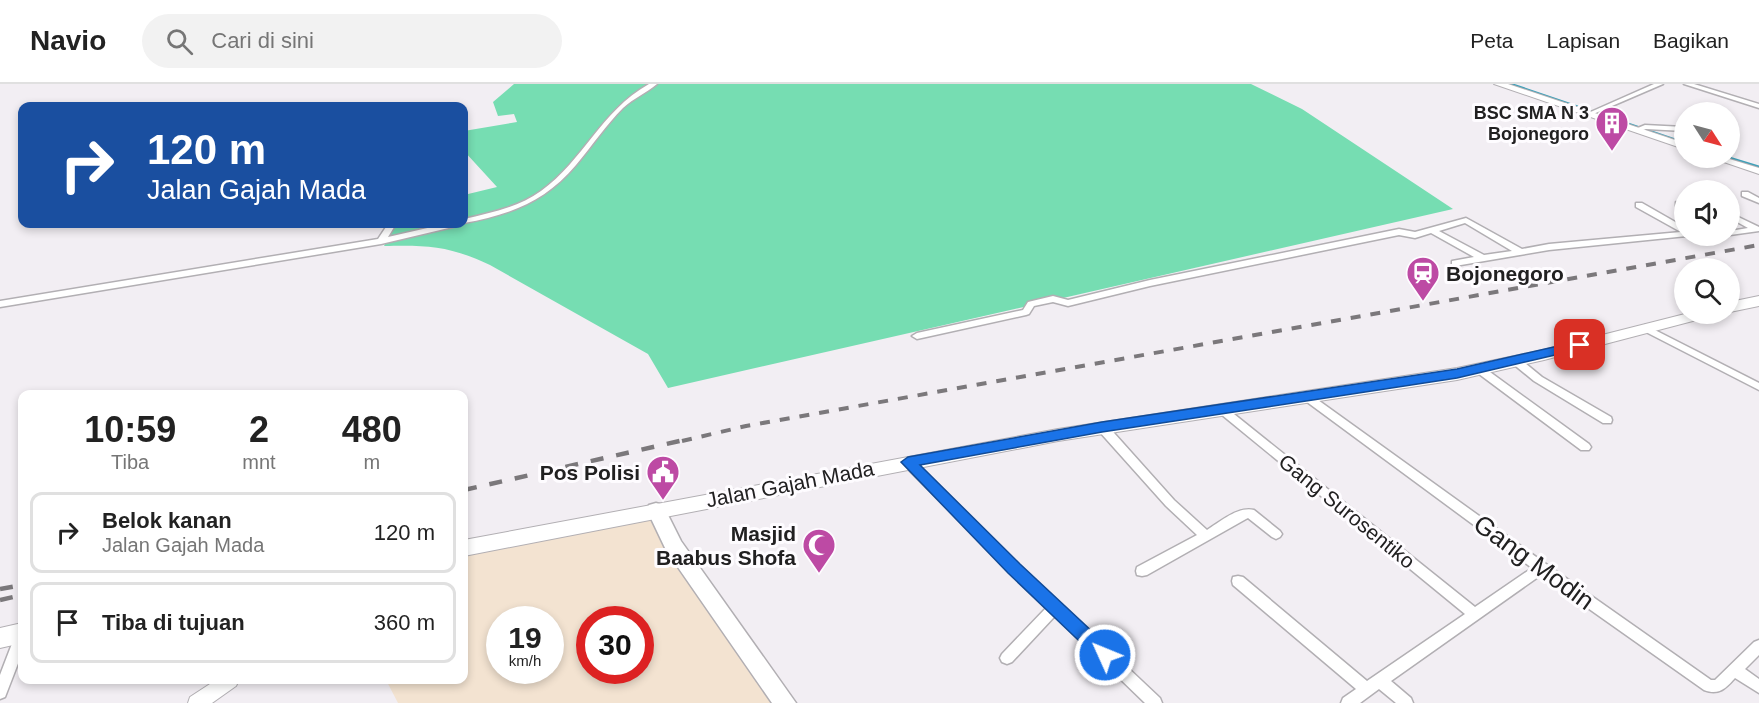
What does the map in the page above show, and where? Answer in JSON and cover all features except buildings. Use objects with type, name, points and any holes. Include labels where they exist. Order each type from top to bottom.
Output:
[{"type":"highway","points":[[1740,305],[1759,301]]},
{"type":"highway","name":"Jalan Gajah Mada","points":[[468,547],[1102,427],[1479,369],[1674,321]]},
{"type":"highway","points":[[0,638],[18,635]]},
{"type":"main road","points":[[1499,84],[1641,129],[1674,142]]},
{"type":"main road","points":[[1740,165],[1759,171]]},
{"type":"main road","points":[[656,510],[673,545],[785,703]]},
{"type":"street","points":[[468,220],[518,205],[548,189],[628,99],[654,84]]},
{"type":"street","points":[[1592,113],[1660,84]]},
{"type":"street","points":[[1687,84],[1759,106]]},
{"type":"street","points":[[1641,129],[1674,128]]},
{"type":"street","points":[[1745,194],[1759,201]]},
{"type":"street","points":[[1639,205],[1674,226]]},
{"type":"street","points":[[917,336],[1029,308],[1052,299],[1060,301],[1399,232],[1415,235],[1469,220],[1521,252]]},
{"type":"street","points":[[1740,220],[1758,229]]},
{"type":"street","points":[[381,241],[389,228]]},
{"type":"street","points":[[0,304],[381,241],[437,228]]},
{"type":"street","points":[[1740,232],[1758,229]]},
{"type":"street","points":[[1433,231],[1482,258]]},
{"type":"street","points":[[1455,263],[1577,243],[1674,233]]},
{"type":"street","points":[[1645,328],[1759,387]]},
{"type":"street","points":[[1516,361],[1538,379],[1607,420]]},
{"type":"street","points":[[1479,369],[1585,447]]},
{"type":"street","name":"Gang Modin","points":[[1307,397],[1541,568],[1708,686],[1718,686],[1759,646]]},
{"type":"street","name":"Gang Surosentiko","points":[[1220,408],[1474,614]]},
{"type":"street","points":[[1102,427],[1170,502],[1206,536]]},
{"type":"street","points":[[908,462],[1054,607],[1155,703]]},
{"type":"street","points":[[1142,571],[1242,514],[1251,513],[1276,534]]},
{"type":"street","points":[[1348,703],[1541,568]]},
{"type":"street","points":[[1238,581],[1372,685],[1406,703]]},
{"type":"street","points":[[1007,658],[1054,607]]},
{"type":"street","points":[[0,693],[18,645]]},
{"type":"street","points":[[1735,670],[1759,687]]},
{"type":"street","points":[[197,703],[224,684]]},
{"type":"shaded area","points":[[656,510],[794,703],[398,703],[388,684],[468,684],[468,547]]},
{"type":"green space","points":[[514,84],[1251,84],[1302,109],[1453,209],[668,388],[648,354],[490,265],[463,254],[439,248],[384,246],[394,228],[468,228],[468,194],[497,187],[468,155],[468,130],[517,122],[514,114],[498,116],[493,102]]},
{"type":"waterway","points":[[1510,84],[1674,140]]},
{"type":"waterway","points":[[1740,161],[1759,167]]},
{"type":"railway","points":[[682,441],[746,426],[1759,245]]},
{"type":"railway","points":[[468,489],[688,439]]},
{"type":"railway","points":[[0,589],[18,586]]},
{"type":"railway","points":[[0,600],[18,596]]},
{"type":"place","name":"BSC SMA N 3 Bojonegoro","points":[[1612,152]]},
{"type":"place","name":"Bojonegoro","points":[[1423,302]]},
{"type":"place","name":"Pos Polisi","points":[[663,501]]},
{"type":"place","name":"Masjid Baabus Shofa","points":[[819,574]]},
{"type":"route","points":[[1105,655],[1014,569],[950,501],[908,462],[1220,408],[1457,374],[1580,345]]}]
